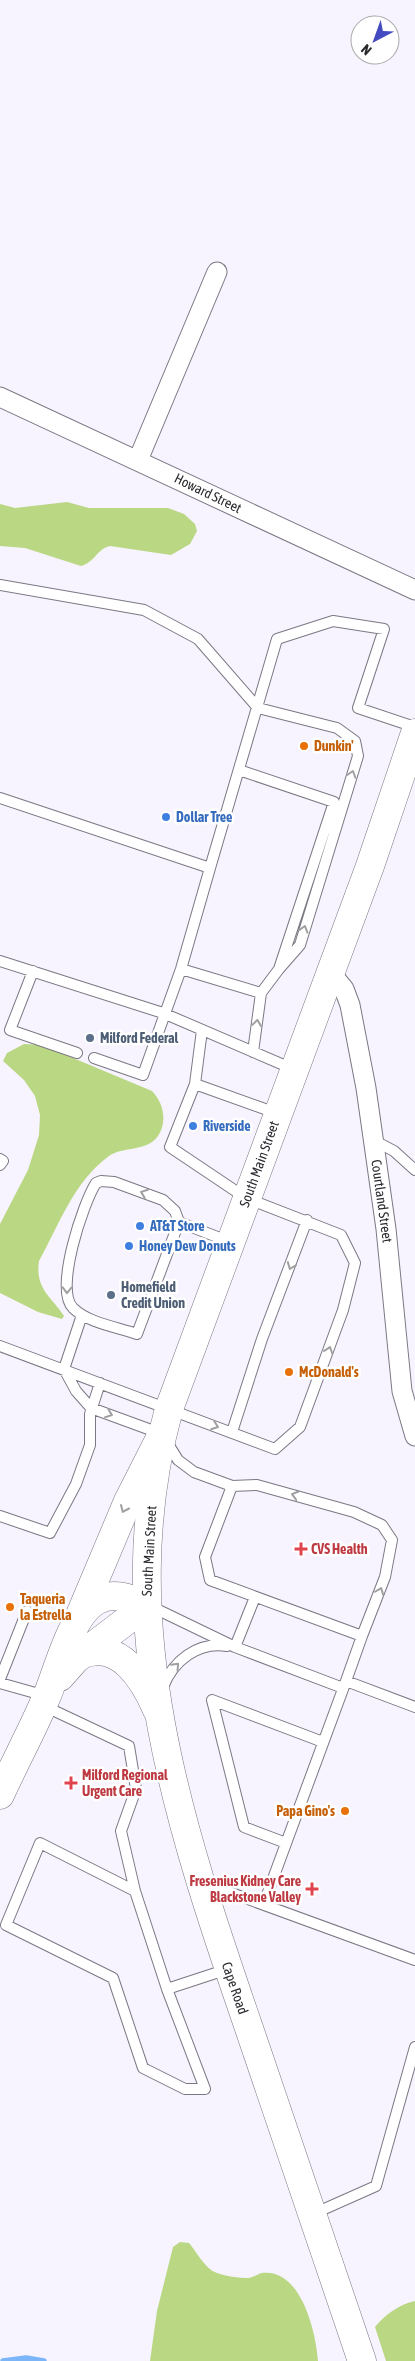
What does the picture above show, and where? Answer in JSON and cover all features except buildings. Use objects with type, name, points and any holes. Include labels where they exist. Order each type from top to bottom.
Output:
[{"type":"main road","name":"South Main Street","points":[[147,1605],[152,1497],[166,1422],[246,1198],[391,807],[415,733]]},
{"type":"main road","points":[[75,1625],[128,1501],[166,1422]]},
{"type":"main road","name":"South Main Street","points":[[0,1795],[45,1701],[75,1625],[90,1605],[107,1596],[122,1596],[147,1605]]},
{"type":"main road","name":"South Main Street","points":[[45,1701],[61,1675],[81,1655],[147,1605]]},
{"type":"main road","name":"Cape Road","points":[[147,1605],[151,1667],[166,1757],[201,1882],[362,2361]]},
{"type":"main road","points":[[81,1655],[93,1650],[104,1651],[122,1659],[144,1683],[157,1710]]},
{"type":"street","points":[[138,460],[217,272]]},
{"type":"street","name":"Howard Street","points":[[0,397],[415,590]]},
{"type":"street","name":"Courtland Street","points":[[330,972],[344,990],[350,1005],[368,1095],[386,1229],[402,1391],[415,1436]]},
{"type":"lane","points":[[0,585],[144,610],[198,639],[258,708],[338,728],[355,741],[358,756],[300,945],[278,969],[261,993],[253,1052]]},
{"type":"lane","points":[[94,1058],[143,1075],[163,1013],[181,969],[277,639],[334,621],[384,629],[358,708],[415,727]]},
{"type":"lane","points":[[239,770],[334,802],[278,969]]},
{"type":"lane","points":[[0,798],[210,868]]},
{"type":"lane","points":[[0,961],[163,1013],[294,1070]]},
{"type":"lane","points":[[181,969],[261,993]]},
{"type":"lane","points":[[10,1030],[33,970]]},
{"type":"lane","points":[[0,1024],[10,1030],[77,1052]]},
{"type":"lane","points":[[82,1315],[64,1370],[80,1398],[91,1408],[232,1432],[275,1449],[300,1427],[343,1310],[355,1263],[341,1235],[307,1220],[246,1198],[170,1147],[195,1084],[202,1030]]},
{"type":"lane","points":[[195,1084],[277,1114]]},
{"type":"lane","points":[[373,1140],[394,1151],[415,1170]]},
{"type":"lane","points":[[0,1159],[3,1161],[0,1165]]},
{"type":"lane","points":[[107,1180],[163,1200],[175,1211],[179,1222],[137,1334],[82,1315],[71,1307],[66,1288],[73,1240],[96,1183],[107,1180]]},
{"type":"lane","points":[[232,1432],[262,1339],[307,1220]]},
{"type":"lane","points":[[179,1222],[230,1242]]},
{"type":"lane","points":[[0,1346],[100,1383],[166,1422],[171,1452],[186,1467],[232,1486],[257,1484],[354,1512],[382,1525],[392,1540],[385,1577],[264,1903]]},
{"type":"lane","points":[[0,1516],[50,1534],[76,1484],[90,1445],[91,1408],[100,1383]]},
{"type":"lane","points":[[232,1486],[205,1557],[210,1580],[362,1636]]},
{"type":"lane","points":[[234,1647],[254,1596]]},
{"type":"lane","points":[[147,1605],[234,1647],[415,1707]]},
{"type":"lane","points":[[0,1679],[27,1611]]},
{"type":"lane","points":[[157,1710],[168,1676],[187,1656],[207,1646],[234,1647]]},
{"type":"lane","points":[[0,1683],[45,1701],[129,1746],[136,1789],[121,1831],[135,1891],[167,1989],[205,2089],[185,2089],[143,2068],[112,1978],[6,1925],[40,1843],[135,1891]]},
{"type":"lane","points":[[286,1843],[244,1827],[212,1700],[323,1742]]},
{"type":"lane","points":[[201,1882],[264,1903],[415,1960]]},
{"type":"lane","points":[[167,1989],[229,1969]]},
{"type":"lane","points":[[312,2215],[376,2186],[415,2046]]},
{"type":"green space","points":[[67,502],[89,508],[168,508],[184,514],[195,524],[197,531],[190,544],[171,555],[110,546],[102,550],[90,562],[81,566],[25,548],[0,546],[0,504],[15,508]]},
{"type":"green space","points":[[24,1044],[42,1045],[152,1091],[156,1095],[163,1112],[161,1130],[153,1141],[141,1147],[121,1151],[109,1156],[86,1178],[68,1204],[39,1261],[39,1279],[45,1292],[64,1316],[62,1319],[38,1312],[0,1293],[0,1224],[28,1170],[39,1135],[40,1115],[35,1096],[24,1080],[3,1061],[7,1053]]},
{"type":"green space","points":[[180,2242],[189,2243],[205,2264],[217,2273],[232,2277],[248,2278],[262,2273],[276,2274],[287,2281],[304,2304],[310,2319],[318,2361],[150,2361],[157,2311],[173,2247]]},
{"type":"green space","points":[[415,2301],[415,2361],[386,2361],[375,2327],[393,2311]]},
{"type":"waterway","points":[[3,2361],[26,2358],[44,2361]]},
{"type":"place","name":"Dunkin'","points":[[304,746]]},
{"type":"place","name":"Dollar Tree","points":[[166,817]]},
{"type":"place","name":"Milford Federal","points":[[90,1038]]},
{"type":"place","name":"Riverside","points":[[193,1126]]},
{"type":"place","name":"AT&T Store","points":[[140,1226]]},
{"type":"place","name":"Honey Dew Donuts","points":[[129,1246]]},
{"type":"place","name":"Homefield Credit Union","points":[[111,1295]]},
{"type":"place","name":"McDonald's","points":[[289,1372]]},
{"type":"place","name":"CVS Health","points":[[301,1549]]},
{"type":"place","name":"Taqueria la Estrella","points":[[10,1607]]},
{"type":"place","name":"Milford Regional Urgent Care","points":[[71,1783]]},
{"type":"place","name":"Papa Gino's","points":[[345,1811]]},
{"type":"place","name":"Fresenius Kidney Care Blackstone Valley","points":[[312,1889]]}]
